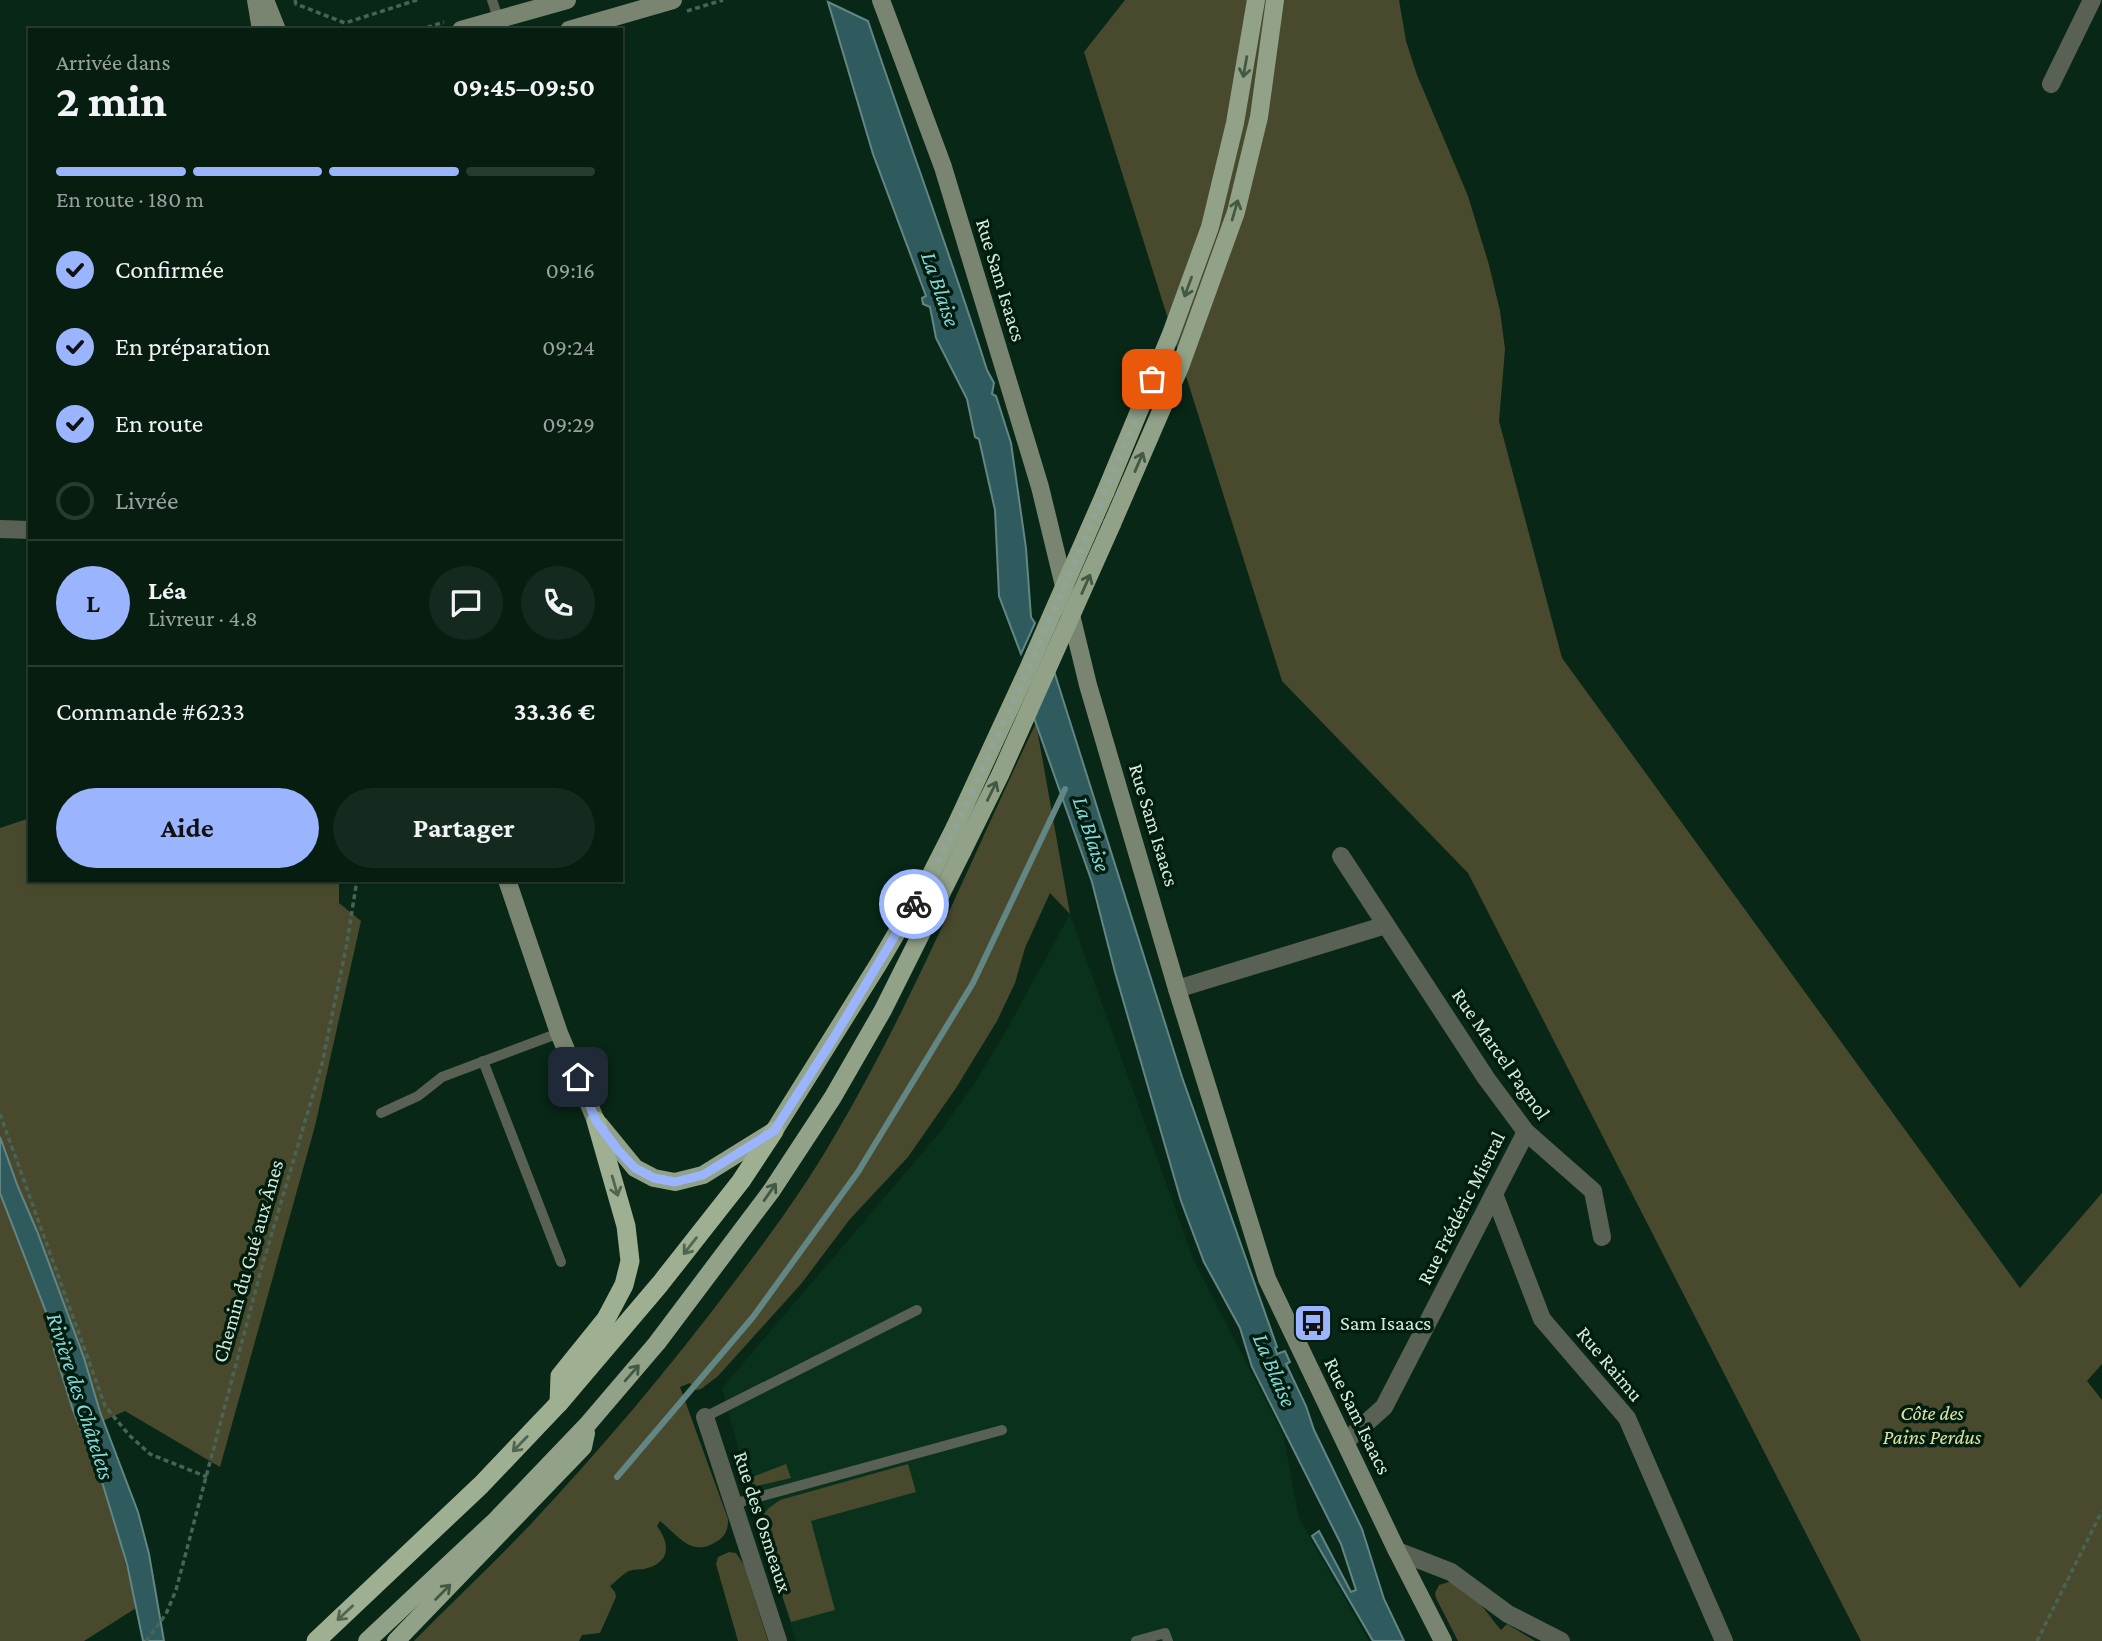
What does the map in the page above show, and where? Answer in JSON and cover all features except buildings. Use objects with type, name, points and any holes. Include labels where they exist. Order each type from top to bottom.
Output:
[{"type":"highway","points":[[559,1403],[561,1376],[606,1320],[624,1285],[630,1261],[626,1226],[596,1121]]},
{"type":"highway","points":[[316,1641],[481,1485],[559,1403],[660,1284],[741,1181],[774,1131]]},
{"type":"main road","points":[[256,0],[261,28]]},
{"type":"main road","points":[[265,0],[275,28]]},
{"type":"main road","points":[[477,28],[500,25],[567,0]]},
{"type":"main road","points":[[576,28],[673,0]]},
{"type":"main road","name":"Rue Sam Isaacs","points":[[881,0],[943,167],[1036,474],[1088,685],[1177,989],[1267,1279],[1443,1641]]},
{"type":"main road","points":[[508,882],[559,1033],[596,1121],[635,1168],[654,1178],[675,1182],[703,1175],[774,1131],[930,876],[1023,681],[1105,493],[1171,334],[1210,227],[1235,123],[1256,0]]},
{"type":"main road","points":[[367,1641],[496,1520],[587,1425],[657,1343],[772,1190],[818,1120],[883,1010],[1000,775],[1180,367],[1236,212],[1259,117],[1275,0]]},
{"type":"main road","points":[[396,1641],[583,1447],[587,1425]]},
{"type":"street","points":[[2051,84],[2092,0]]},
{"type":"street","points":[[0,529],[28,530]]},
{"type":"street","name":"Rue Marcel Pagnol","points":[[1341,856],[1486,1078],[1526,1132],[1592,1191],[1602,1237]]},
{"type":"street","points":[[1177,989],[1386,925]]},
{"type":"street","name":"Rue Frédéric Mistral","points":[[1345,1442],[1384,1407],[1526,1132]]},
{"type":"street","name":"Rue Raimu","points":[[1494,1194],[1542,1319],[1627,1418],[1724,1641]]},
{"type":"street","name":"Rue des Osmeaux","points":[[705,1417],[778,1641]]},
{"type":"street","points":[[1397,1550],[1451,1572],[1508,1614],[1561,1641]]},
{"type":"lane","points":[[492,0],[500,25]]},
{"type":"lane","points":[[381,1113],[418,1096],[442,1077],[559,1033]]},
{"type":"lane","points":[[483,1062],[561,1262]]},
{"type":"lane","points":[[705,1417],[917,1310]]},
{"type":"lane","points":[[733,1504],[1002,1430]]},
{"type":"lane","points":[[1136,1641],[1165,1633],[1168,1641]]},
{"type":"path","points":[[295,0],[296,4],[345,23],[417,0]]},
{"type":"path","name":"Chemin du Gué aux Ânes","points":[[146,1641],[166,1614],[176,1590],[261,1270],[322,1064],[357,882]]},
{"type":"path","points":[[0,1114],[105,1406],[129,1435],[150,1454],[206,1476]]},
{"type":"path","points":[[2037,1641],[2102,1511]]},
{"type":"shaded area","points":[[1070,914],[1194,1261],[1283,1434],[1299,1518],[1369,1641],[796,1641],[759,1526],[722,1388],[940,1132],[974,1084],[1007,1029]]},
{"type":"green space","name":"Côte des Pains Perdus","points":[[1125,0],[1399,0],[1406,41],[1417,75],[1468,196],[1489,265],[1500,311],[1505,349],[1499,421],[1562,658],[2020,1288],[2102,1193],[2102,1364],[2087,1381],[2102,1400],[2102,1641],[1861,1641],[1468,873],[1282,681],[1084,52]]},
{"type":"green space","points":[[1036,723],[1070,914],[1050,893],[997,1021],[956,1088],[908,1157],[850,1219],[801,1284],[718,1376],[701,1389],[696,1390],[690,1383],[680,1387],[728,1519],[724,1535],[710,1545],[694,1547],[680,1539],[660,1521],[657,1526],[666,1546],[663,1558],[653,1566],[627,1572],[610,1586],[616,1597],[600,1633],[582,1635],[579,1641],[414,1641],[529,1526],[608,1438],[708,1316],[798,1194],[834,1137],[889,1036]]},
{"type":"green space","points":[[28,819],[28,882],[339,882],[339,903],[361,921],[315,1126],[220,1467],[125,1411],[82,1430],[113,1518],[136,1608],[84,1641],[0,1641],[0,828]]},
{"type":"green space","points":[[786,1464],[791,1478],[756,1486],[752,1484],[750,1478]]},
{"type":"green space","points":[[908,1464],[916,1492],[811,1521],[835,1610],[791,1622],[759,1526],[761,1517],[780,1500]]},
{"type":"green space","points":[[729,1552],[736,1553],[744,1565],[768,1641],[738,1641],[716,1564],[718,1557]]},
{"type":"green space","points":[[1449,1582],[1471,1595],[1501,1630],[1507,1624],[1535,1641],[1458,1641],[1435,1593],[1439,1585]]},
{"type":"water","name":"La Blaise","points":[[828,2],[868,21],[987,370],[994,383],[992,394],[996,396],[1011,443],[1026,548],[1031,617],[1035,623],[1021,654],[999,596],[995,510],[979,439],[975,437],[967,399],[936,338],[930,307],[923,304],[922,298],[926,296],[873,154]]},
{"type":"water","name":"La Blaise","points":[[1054,671],[1182,1077],[1277,1347],[1277,1354],[1285,1351],[1290,1362],[1286,1364],[1314,1430],[1362,1529],[1384,1599],[1404,1641],[1373,1641],[1312,1536],[1319,1531],[1351,1592],[1356,1590],[1341,1544],[1252,1367],[1240,1328],[1204,1262],[1181,1201],[1092,882],[1033,715]]},
{"type":"water","name":"Rivière des Châtelets","points":[[0,1137],[84,1358],[100,1412],[138,1512],[149,1554],[164,1641],[143,1641],[127,1564],[103,1485],[73,1410],[54,1350],[46,1312],[0,1193]]},
{"type":"waterway","name":"La Blaise","points":[[617,1477],[753,1317],[858,1172],[973,983],[1065,789]]},
{"type":"way so far","points":[[914,904],[955,827],[995,742],[1079,554],[1152,379]]},
{"type":"place","name":"Sam Isaacs","points":[[1313,1323]]},
{"type":"route","points":[[578,1077],[596,1121],[635,1168],[665,1181],[687,1181],[703,1175],[774,1131],[914,904]]}]
